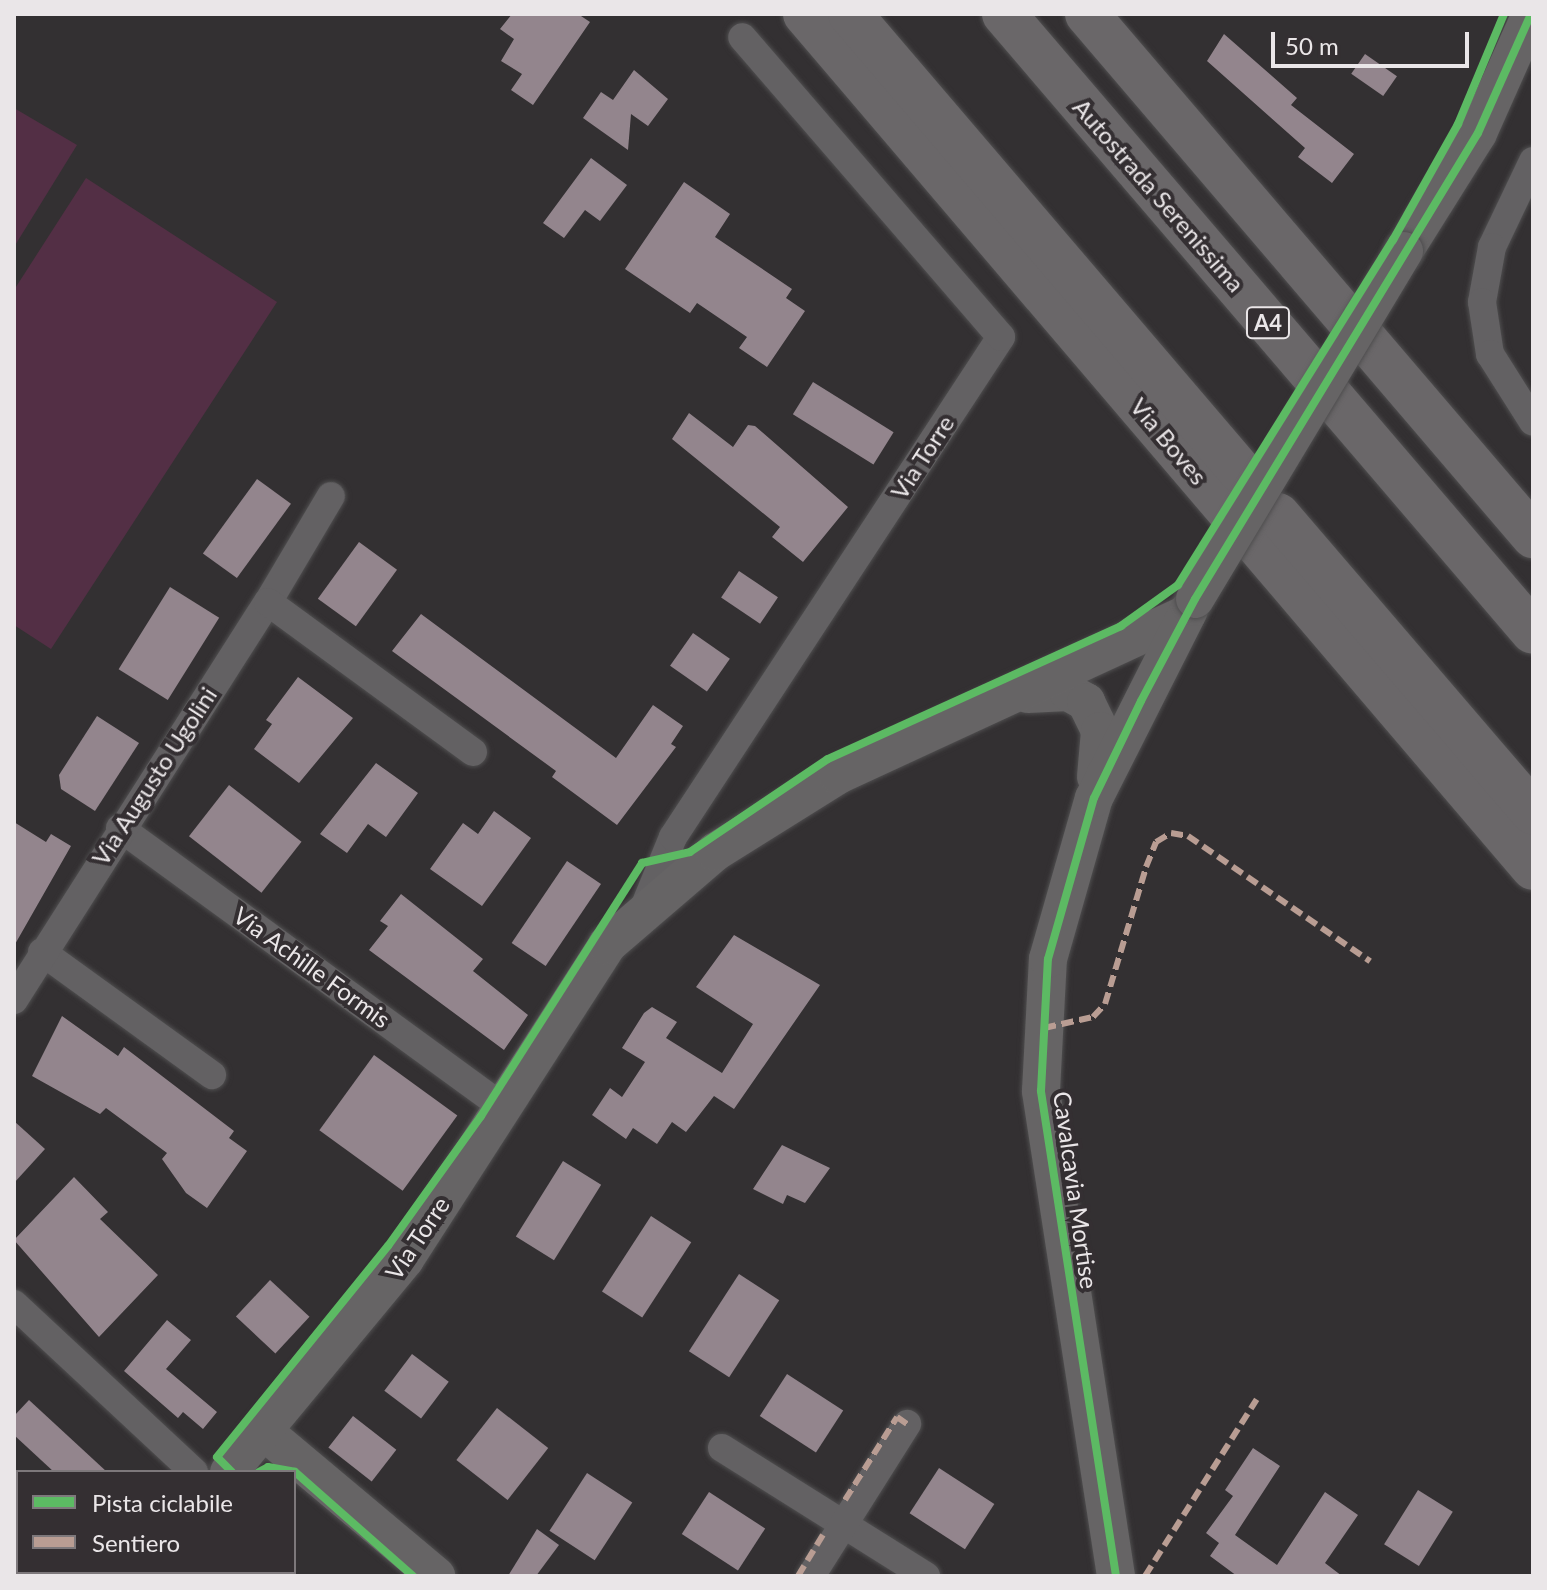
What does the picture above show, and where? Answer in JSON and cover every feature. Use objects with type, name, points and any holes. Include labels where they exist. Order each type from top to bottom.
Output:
[{"type":"highway","name":"Via Boves","points":[[805,14],[1533,868]]},
{"type":"highway","name":"Via Boves","points":[[850,14],[1240,471]]},
{"type":"highway","name":"Autostrada Serenissima","points":[[1004,14],[1533,632]]},
{"type":"highway","name":"A4","points":[[1087,14],[1533,536]]},
{"type":"highway","points":[[1278,515],[1533,813]]},
{"type":"street","name":"Cavalcavia Mortise","points":[[1094,798],[1191,606],[1478,133],[1531,14]]},
{"type":"street","name":"Via Torre","points":[[641,915],[673,837],[1001,337],[742,37]]},
{"type":"street","points":[[1533,161],[1492,247],[1482,302],[1490,354],[1533,422]]},
{"type":"street","name":"Via Augusto Ugolini","points":[[14,1000],[120,828],[268,602],[331,496]]},
{"type":"street","points":[[268,602],[473,752]]},
{"type":"street","name":"Cavalcavia Mortise","points":[[607,945],[715,852],[838,775],[1022,695],[1191,606]]},
{"type":"street","name":"Cavalcavia Mortise","points":[[1022,695],[1068,692],[1086,702],[1100,731],[1094,798],[1048,959],[1041,1091],[1116,1576]]},
{"type":"street","name":"Via Achille Formis","points":[[120,828],[503,1107]]},
{"type":"street","name":"Via Torre","points":[[231,1470],[267,1434],[405,1259],[607,945]]},
{"type":"street","points":[[42,952],[212,1075]]},
{"type":"street","points":[[14,1304],[192,1470]]},
{"type":"street","points":[[811,1576],[907,1424]]},
{"type":"street","points":[[267,1434],[436,1576]]},
{"type":"street","points":[[722,1448],[926,1576]]},
{"type":"shaded area","points":[[14,108],[77,145],[14,247]]},
{"type":"shaded area","points":[[86,178],[277,302],[51,649],[14,625],[14,290]]},
{"type":"building","points":[[512,14],[578,14],[590,22],[533,105],[511,90],[522,74],[501,61],[514,39],[500,29]]},
{"type":"building","points":[[1224,34],[1297,98],[1291,105],[1354,154],[1332,183],[1298,157],[1305,148],[1207,61]]},
{"type":"building","points":[[1365,54],[1397,76],[1383,96],[1351,74]]},
{"type":"building","points":[[634,70],[668,99],[648,126],[631,114],[628,150],[583,118],[601,92],[613,100]]},
{"type":"building","points":[[591,158],[627,185],[600,221],[585,210],[564,238],[543,223]]},
{"type":"building","points":[[684,182],[730,214],[715,237],[792,289],[786,298],[805,311],[767,367],[739,348],[747,337],[697,303],[690,313],[625,269]]},
{"type":"building","points":[[813,382],[894,432],[873,465],[793,414]]},
{"type":"building","points":[[689,413],[733,447],[748,425],[755,426],[848,507],[803,562],[772,537],[780,527],[672,439]]},
{"type":"building","points":[[257,479],[291,504],[237,578],[203,553]]},
{"type":"building","points":[[359,542],[397,570],[356,626],[318,599]]},
{"type":"building","points":[[739,571],[778,597],[760,624],[721,598]]},
{"type":"building","points":[[170,587],[219,618],[168,700],[119,669]]},
{"type":"building","points":[[421,614],[616,758],[653,705],[683,726],[671,744],[676,747],[617,825],[552,777],[556,771],[392,651]]},
{"type":"building","points":[[693,633],[730,659],[707,692],[670,666]]},
{"type":"building","points":[[298,677],[353,718],[299,783],[254,749],[272,724],[266,720]]},
{"type":"building","points":[[97,716],[139,743],[95,811],[61,789],[59,775]]},
{"type":"building","points":[[376,763],[418,793],[386,837],[368,824],[347,853],[320,834]]},
{"type":"building","points":[[229,785],[301,842],[261,893],[189,836]]},
{"type":"building","points":[[494,811],[531,838],[482,906],[430,869],[463,823],[478,834]]},
{"type":"building","points":[[14,822],[46,842],[51,834],[71,846],[14,946]]},
{"type":"building","points":[[567,861],[601,884],[546,966],[512,943]]},
{"type":"building","points":[[401,894],[483,959],[473,971],[528,1015],[504,1050],[369,950],[388,926],[380,921]]},
{"type":"building","points":[[734,935],[820,985],[734,1109],[714,1096],[686,1132],[672,1122],[657,1144],[633,1128],[626,1139],[592,1115],[610,1088],[622,1097],[645,1062],[622,1048],[644,1013],[652,1007],[677,1022],[666,1038],[722,1073],[753,1024],[696,987]]},
{"type":"building","points":[[62,1016],[118,1056],[124,1047],[234,1131],[229,1138],[247,1151],[207,1208],[186,1193],[162,1159],[167,1153],[106,1108],[100,1114],[32,1076]]},
{"type":"building","points":[[374,1055],[457,1116],[403,1191],[319,1130]]},
{"type":"building","points":[[14,1121],[45,1149],[14,1183]]},
{"type":"building","points":[[782,1145],[830,1168],[805,1203],[787,1195],[783,1204],[753,1189]]},
{"type":"building","points":[[563,1161],[601,1185],[554,1260],[516,1236]]},
{"type":"building","points":[[74,1177],[108,1212],[100,1219],[158,1275],[99,1337],[14,1240]]},
{"type":"building","points":[[651,1216],[691,1242],[642,1318],[602,1291]]},
{"type":"building","points":[[739,1274],[779,1300],[729,1377],[689,1351]]},
{"type":"building","points":[[270,1280],[309,1317],[275,1353],[236,1317]]},
{"type":"building","points":[[167,1320],[191,1340],[166,1369],[217,1412],[203,1429],[183,1412],[178,1418],[124,1371]]},
{"type":"building","points":[[412,1354],[449,1382],[421,1418],[384,1391]]},
{"type":"building","points":[[787,1374],[843,1410],[816,1452],[760,1416]]},
{"type":"building","points":[[29,1400],[105,1470],[52,1470],[14,1435],[14,1416]]},
{"type":"building","points":[[497,1408],[548,1448],[508,1500],[456,1460]]},
{"type":"building","points":[[353,1416],[396,1450],[372,1481],[328,1448]]},
{"type":"building","points":[[1253,1448],[1280,1466],[1235,1535],[1277,1565],[1325,1492],[1358,1515],[1325,1563],[1342,1576],[1237,1576],[1210,1556],[1219,1543],[1206,1533],[1233,1496],[1225,1490]]},
{"type":"building","points":[[939,1468],[994,1504],[965,1549],[910,1513]]},
{"type":"building","points":[[587,1473],[632,1502],[595,1560],[549,1531]]},
{"type":"building","points":[[1418,1490],[1453,1512],[1419,1566],[1384,1544]]},
{"type":"building","points":[[709,1492],[765,1528],[738,1570],[682,1534]]},
{"type":"building","points":[[537,1529],[559,1545],[536,1576],[508,1576]]},
{"type":"marked path","points":[[1044,1028],[1093,1017],[1105,1004],[1146,867],[1156,842],[1171,833],[1188,836],[1370,961]]},
{"type":"marked path","points":[[1145,1576],[1257,1399]]},
{"type":"marked path","points":[[845,1500],[897,1417],[907,1424]]},
{"type":"marked path","points":[[798,1576],[824,1533]]},
{"type":"cycle path","points":[[230,1470],[217,1457],[388,1246],[481,1116],[642,863],[690,852],[828,759],[1121,626],[1178,585],[1393,240],[1458,124],[1504,14]]},
{"type":"cycle path","points":[[1116,1576],[1041,1091],[1048,959],[1094,798],[1141,701],[1195,599],[1478,133],[1531,14]]},
{"type":"cycle path","points":[[263,1470],[268,1467],[284,1470]]},
{"type":"cycle path","points":[[296,1473],[413,1576]]}]
